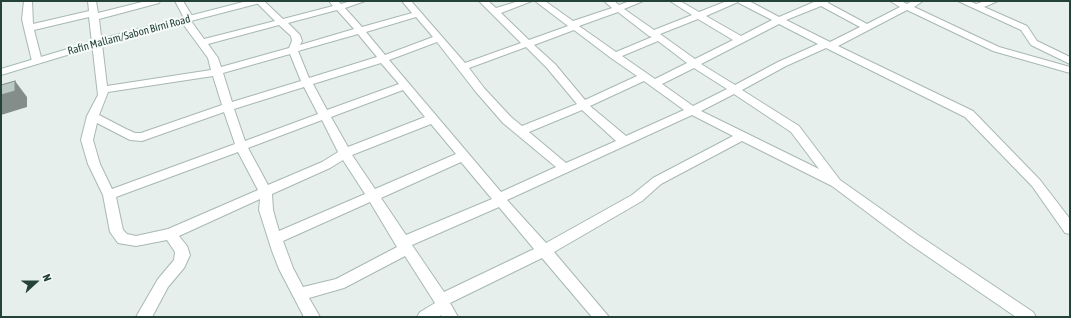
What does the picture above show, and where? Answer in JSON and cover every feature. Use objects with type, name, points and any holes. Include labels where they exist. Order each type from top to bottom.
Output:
[{"type":"street","points":[[28,1],[27,20],[37,61]]},
{"type":"street","points":[[92,1],[103,90],[101,100],[93,116],[87,140],[94,164],[109,195],[117,232],[123,238],[136,241],[170,234],[326,165],[345,153],[432,119]]},
{"type":"street","points":[[29,28],[156,1]]},
{"type":"street","points":[[179,1],[187,19],[212,58],[227,107],[241,145],[267,196],[266,210],[286,269],[312,317]]},
{"type":"street","points":[[258,1],[294,35],[297,41],[293,50],[301,72],[345,153],[445,308]]},
{"type":"street","name":"Rafin Mallam/Sabon Birni Road","points":[[1,72],[97,43],[258,1]]},
{"type":"street","points":[[202,43],[280,22],[336,4],[361,1]]},
{"type":"street","points":[[406,1],[439,38],[480,90],[507,120],[565,168]]},
{"type":"street","points":[[483,1],[551,66],[591,114],[624,141]]},
{"type":"street","points":[[494,12],[528,1]]},
{"type":"street","points":[[539,1],[692,111],[836,183],[913,239],[1028,317]]},
{"type":"street","points":[[608,1],[695,64],[736,89],[799,132],[836,183]]},
{"type":"street","points":[[462,66],[639,1]]},
{"type":"street","points":[[674,1],[741,40]]},
{"type":"street","points":[[614,56],[698,16],[735,1]]},
{"type":"street","points":[[742,1],[969,114],[1036,183],[1070,229]]},
{"type":"street","points":[[894,1],[996,49],[1070,70]]},
{"type":"street","points":[[300,294],[339,284],[404,246],[565,168],[692,111],[782,64],[867,28],[920,1]]},
{"type":"street","points":[[962,1],[1024,28],[1034,43],[1070,61]]},
{"type":"street","points":[[975,7],[994,1]]},
{"type":"street","points":[[654,84],[779,20],[821,2],[867,28]]},
{"type":"street","points":[[336,4],[500,200],[601,317]]},
{"type":"street","points":[[103,90],[216,72],[417,14]]},
{"type":"street","points":[[93,116],[122,132],[134,137],[142,137],[227,107],[307,84],[382,59],[439,38]]},
{"type":"street","points":[[520,131],[584,105],[644,77]]},
{"type":"street","points":[[109,195],[404,86]]},
{"type":"street","points":[[425,317],[445,308],[637,198],[657,181],[742,136]]},
{"type":"street","points":[[275,239],[463,156]]},
{"type":"street","points":[[144,317],[163,283],[179,264],[183,255],[182,250],[170,234]]},
{"type":"building","points":[[15,81],[15,91],[1,95],[1,85]]}]
